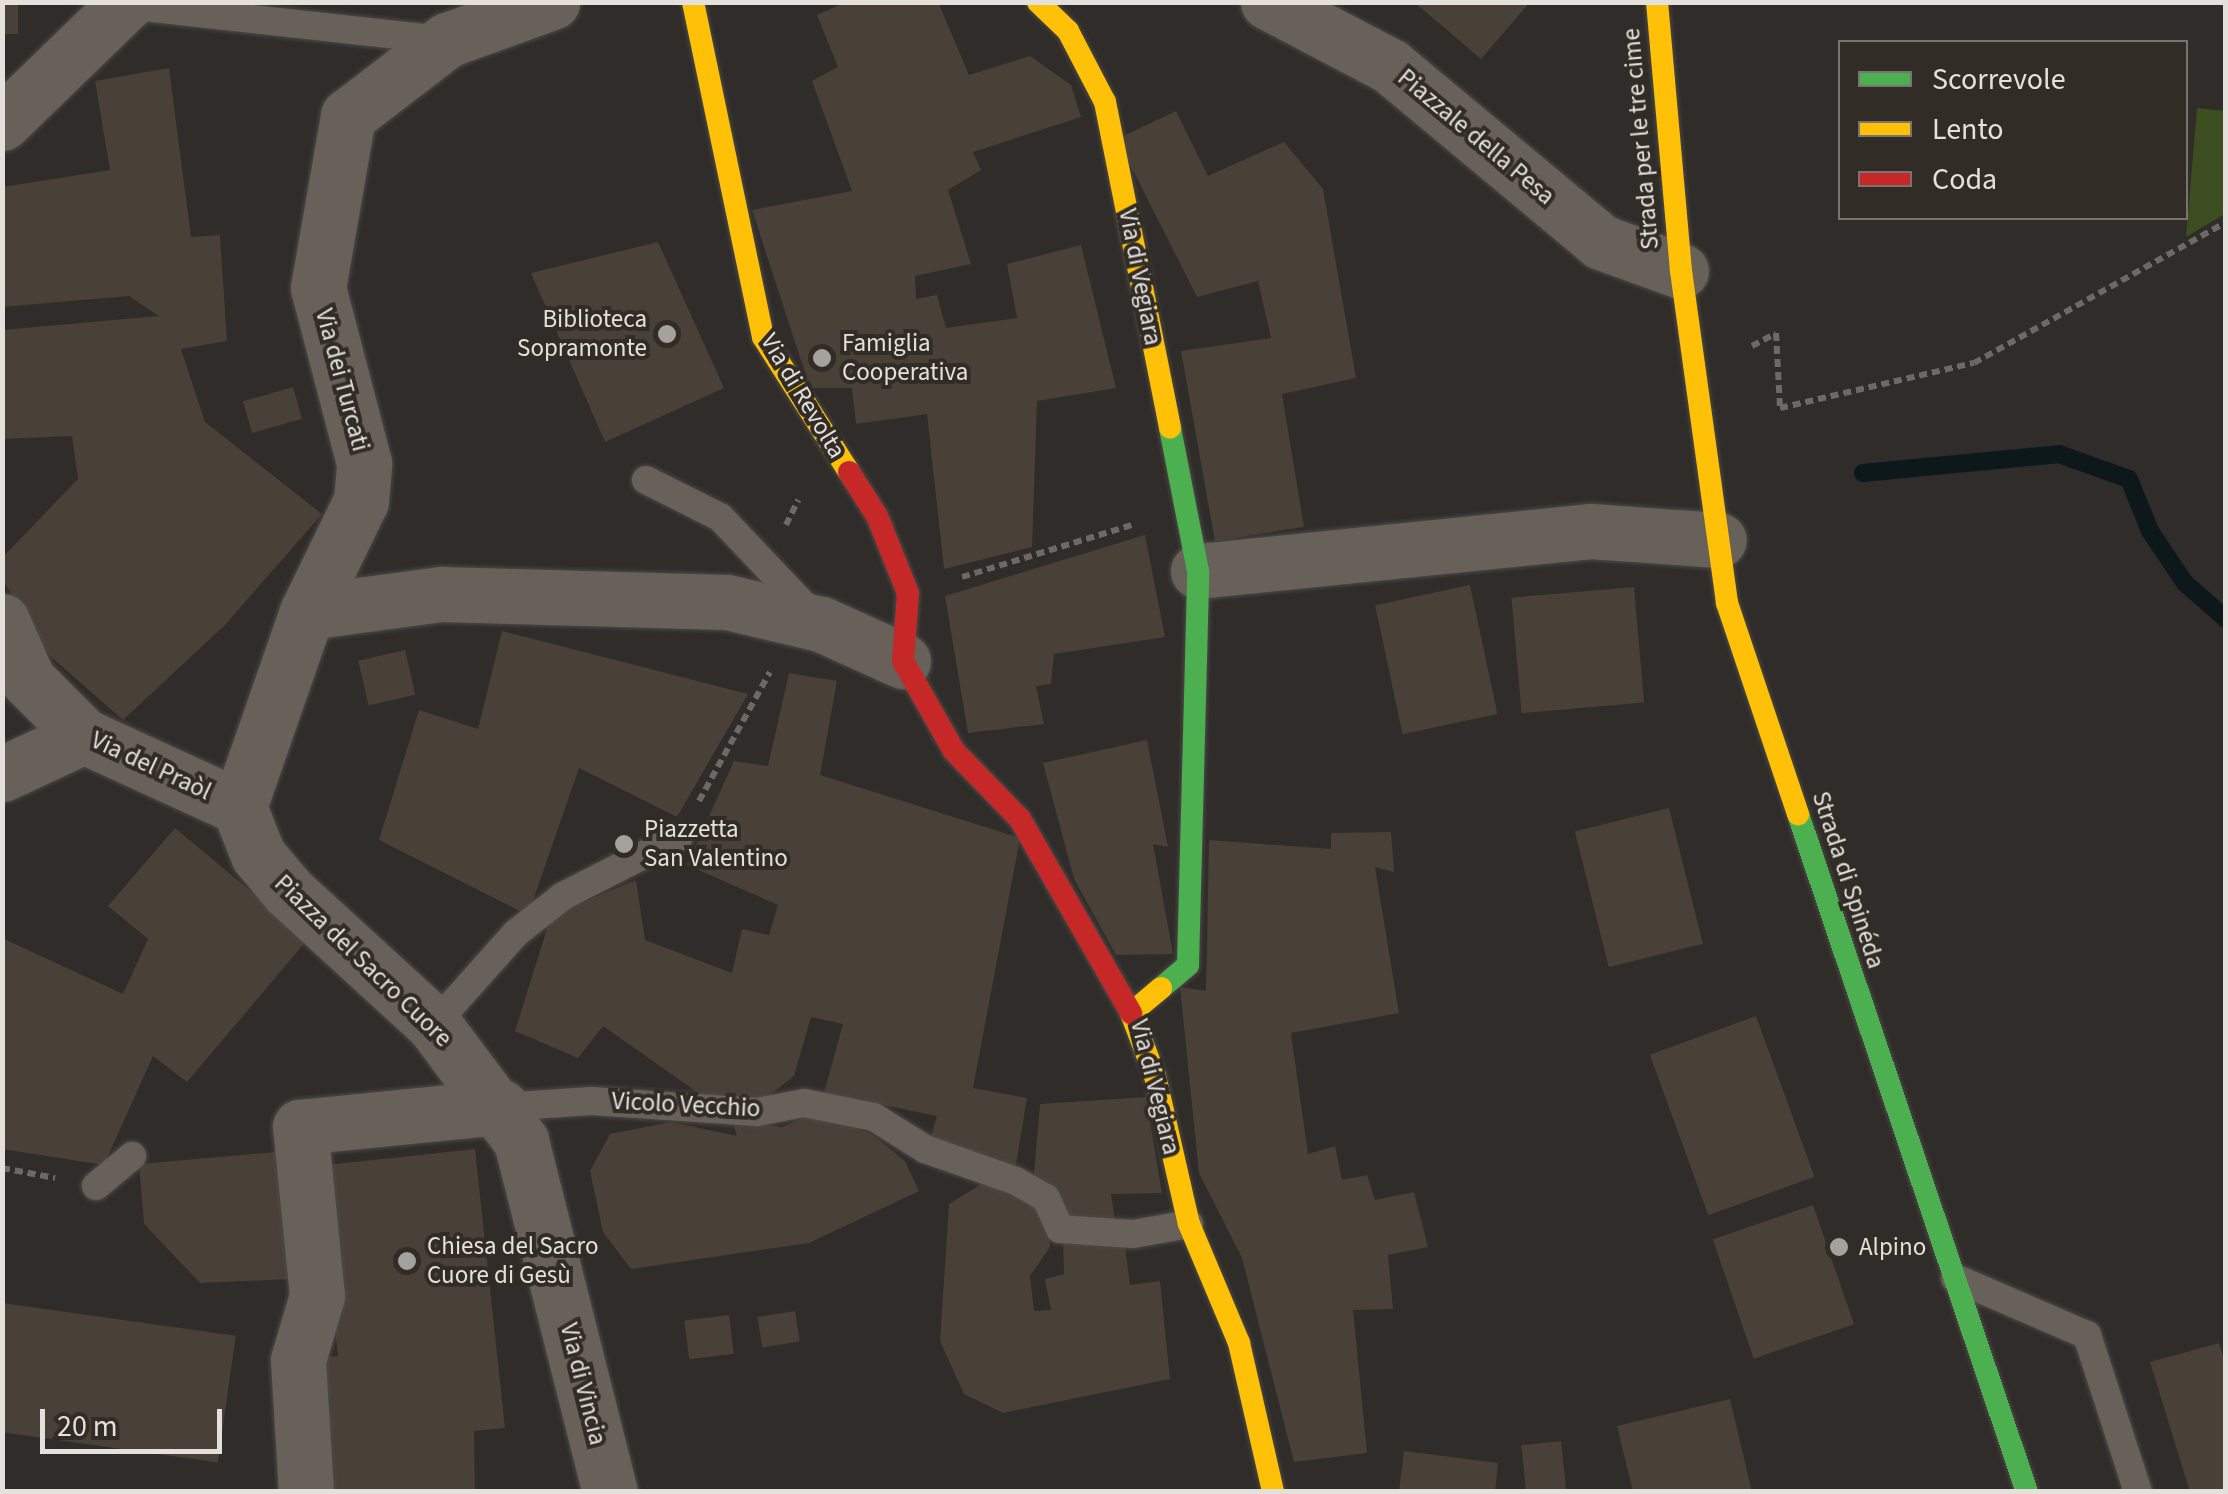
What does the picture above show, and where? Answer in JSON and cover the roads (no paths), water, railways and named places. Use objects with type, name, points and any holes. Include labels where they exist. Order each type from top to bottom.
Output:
[{"type":"street","name":"Via dei Turcati","points":[[239,807],[308,612],[362,501],[364,462],[318,288],[348,116],[447,40],[552,2]]},
{"type":"street","name":"Via di Revolta","points":[[693,2],[763,338],[876,516],[908,592],[902,661]]},
{"type":"street","name":"Via di Vegiara","points":[[1038,2],[1068,31],[1105,102],[1198,571],[1188,965],[1132,1013],[1155,1076],[1189,1224],[1240,1343],[1273,1492]]},
{"type":"street","name":"Piazzale della Pesa","points":[[1268,2],[1390,66],[1601,242],[1681,271]]},
{"type":"street","name":"Strada per le tre cime","points":[[1657,2],[1681,271]]},
{"type":"street","points":[[2,124],[127,4]]},
{"type":"street","name":"Strada di Spinéda","points":[[1681,271],[1726,603],[2027,1492]]},
{"type":"street","points":[[1198,571],[1590,531],[1719,540]]},
{"type":"street","points":[[308,612],[442,594],[727,602],[809,622],[902,661],[954,751],[1020,819],[1132,1013]]},
{"type":"street","name":"Via del Praòl","points":[[2,621],[28,680],[84,736],[239,807]]},
{"type":"street","points":[[2,774],[84,736]]},
{"type":"street","name":"Piazza del Sacro Cuore","points":[[239,807],[258,855],[288,891],[434,1025],[501,1107]]},
{"type":"street","points":[[306,1492],[298,1360],[317,1296],[300,1127],[501,1107]]},
{"type":"street","name":"Via di Vincia","points":[[501,1107],[521,1141],[610,1492]]},
{"type":"lane","name":"Via dei Turcati","points":[[127,4],[447,40]]},
{"type":"lane","points":[[646,480],[720,518],[809,622]]},
{"type":"lane","points":[[434,1025],[516,933],[563,896],[679,838]]},
{"type":"lane","name":"Vicolo Vecchio","points":[[501,1107],[592,1100],[757,1112],[804,1103],[874,1117],[925,1150],[1016,1182],[1046,1198],[1060,1229],[1134,1234],[1189,1224]]},
{"type":"lane","points":[[96,1186],[132,1156]]},
{"type":"lane","points":[[1952,1276],[2087,1335],[2138,1492]]},
{"type":"waterway","points":[[1863,473],[2059,454],[2129,479],[2150,531],[2185,583],[2226,619]]},
{"type":"place","name":"Biblioteca Sopramonte","points":[[667,334]]},
{"type":"place","name":"Famiglia Cooperativa","points":[[822,358]]},
{"type":"place","name":"Piazzetta San Valentino","points":[[624,844]]},
{"type":"place","name":"Alpino","points":[[1839,1247]]},
{"type":"place","name":"Chiesa del Sacro Cuore di Gesù","points":[[407,1261]]}]
